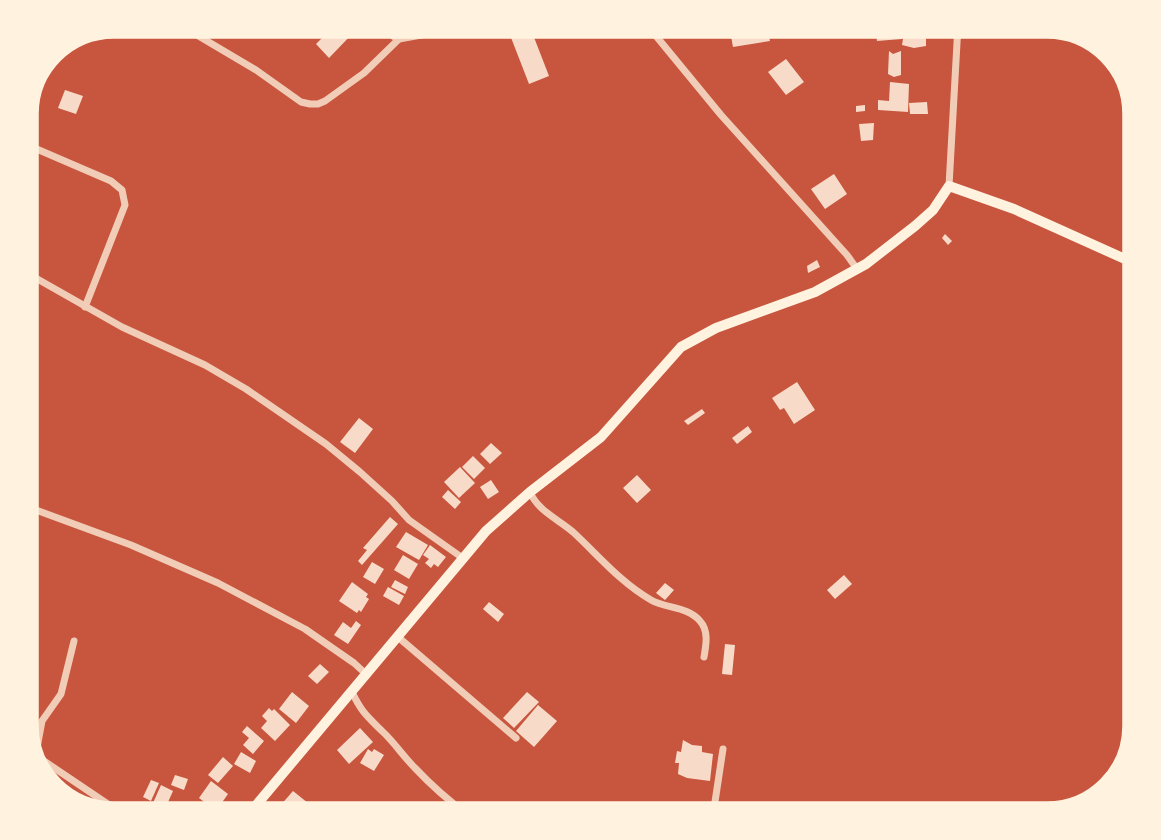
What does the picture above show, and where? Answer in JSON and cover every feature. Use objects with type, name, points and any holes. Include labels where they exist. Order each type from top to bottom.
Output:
[{"type":"main road","points":[[259,803],[486,531],[530,492],[601,437],[681,347],[716,328],[815,292],[866,264],[915,226],[933,209],[949,186],[1014,209],[1124,259]]},
{"type":"street","points":[[201,37],[256,70],[300,102],[310,104],[326,101],[364,73],[399,38]]},
{"type":"street","points":[[396,37],[405,37]]},
{"type":"street","points":[[658,37],[721,115],[857,269]]},
{"type":"street","points":[[949,186],[957,37]]},
{"type":"street","points":[[37,149],[111,181],[122,190],[125,205],[85,307]]},
{"type":"street","points":[[37,279],[122,327],[205,365],[289,418],[360,472],[409,520],[464,559]]},
{"type":"street","points":[[530,492],[533,500],[573,532],[601,562],[628,584],[658,604],[678,608],[698,618],[706,634],[704,657]]},
{"type":"street","points":[[37,510],[131,545],[218,583],[305,629],[367,675]]},
{"type":"street","points":[[398,637],[516,738]]},
{"type":"street","points":[[39,744],[42,721],[61,694],[74,641]]},
{"type":"street","points":[[352,692],[359,707],[370,720],[452,803]]},
{"type":"street","points":[[715,803],[723,749]]},
{"type":"street","points":[[45,760],[105,803]]},
{"type":"building","points":[[323,37],[349,37],[329,58],[316,44]]},
{"type":"building","points":[[511,37],[534,37],[549,76],[529,84]]},
{"type":"building","points":[[731,37],[769,37],[770,41],[733,47]]},
{"type":"building","points":[[876,37],[902,37],[902,39],[877,41]]},
{"type":"building","points":[[903,37],[926,37],[926,46],[914,48],[902,45]]},
{"type":"building","points":[[889,51],[893,54],[901,51],[901,75],[894,77],[888,74]]},
{"type":"building","points":[[786,59],[804,82],[786,95],[768,72]]},
{"type":"building","points":[[890,82],[909,84],[908,112],[878,110],[878,100],[889,101]]},
{"type":"building","points":[[65,90],[83,96],[76,114],[58,108]]},
{"type":"building","points":[[927,102],[928,114],[910,114],[909,103]]},
{"type":"building","points":[[865,105],[865,111],[856,112],[856,106]]},
{"type":"building","points":[[874,123],[873,140],[861,141],[859,124]]},
{"type":"building","points":[[834,174],[847,194],[825,209],[811,189]]},
{"type":"building","points":[[945,234],[952,241],[948,245],[942,238]]},
{"type":"building","points":[[817,260],[820,267],[808,273],[807,266]]},
{"type":"building","points":[[797,382],[815,410],[794,424],[784,408],[780,410],[772,398]]},
{"type":"building","points":[[702,409],[705,413],[688,425],[684,421]]},
{"type":"building","points":[[359,418],[373,429],[355,453],[340,442]]},
{"type":"building","points":[[748,426],[752,432],[737,444],[732,438]]},
{"type":"building","points":[[491,443],[502,453],[490,464],[480,454]]},
{"type":"building","points":[[473,456],[485,468],[474,479],[462,467]]},
{"type":"building","points":[[460,467],[475,483],[459,498],[444,482]]},
{"type":"building","points":[[637,475],[651,490],[637,503],[623,488]]},
{"type":"building","points":[[491,480],[499,492],[488,499],[480,487]]},
{"type":"building","points":[[448,490],[461,502],[455,509],[442,497]]},
{"type":"building","points":[[390,517],[398,524],[362,565],[358,561],[367,550],[363,548]]},
{"type":"building","points":[[406,532],[428,545],[419,560],[396,547]]},
{"type":"building","points":[[430,545],[446,557],[438,567],[434,564],[431,568],[425,563],[429,559],[423,555]]},
{"type":"building","points":[[403,555],[418,564],[409,579],[394,570]]},
{"type":"building","points":[[372,562],[384,569],[375,584],[363,577]]},
{"type":"building","points":[[844,575],[852,584],[835,599],[827,590]]},
{"type":"building","points":[[395,580],[408,587],[405,594],[391,587]]},
{"type":"building","points":[[352,582],[368,594],[366,597],[369,599],[361,612],[359,610],[357,613],[339,601]]},
{"type":"building","points":[[665,583],[674,590],[665,600],[656,593]]},
{"type":"building","points":[[388,587],[404,596],[399,605],[383,596]]},
{"type":"building","points":[[489,602],[504,614],[498,622],[483,609]]},
{"type":"building","points":[[356,621],[361,625],[348,644],[334,635],[343,622],[351,628]]},
{"type":"building","points":[[725,644],[735,645],[732,675],[722,674]]},
{"type":"building","points":[[320,664],[329,672],[317,684],[308,676]]},
{"type":"building","points":[[292,692],[309,706],[296,723],[279,709]]},
{"type":"building","points":[[527,692],[539,702],[514,728],[503,718]]},
{"type":"building","points":[[538,705],[557,721],[534,747],[516,731]]},
{"type":"building","points":[[269,708],[272,711],[274,709],[290,725],[275,741],[261,728],[267,721],[262,716]]},
{"type":"building","points":[[247,726],[264,741],[253,754],[243,745],[249,738],[242,732]]},
{"type":"building","points":[[360,728],[373,742],[349,764],[337,750]]},
{"type":"building","points":[[683,740],[702,746],[702,752],[713,754],[710,781],[678,774],[679,763],[675,763]]},
{"type":"building","points":[[368,749],[372,752],[374,749],[384,755],[374,771],[360,763]]},
{"type":"building","points":[[241,752],[256,761],[250,773],[234,764]]},
{"type":"building","points":[[223,757],[233,766],[218,783],[208,775]]},
{"type":"building","points":[[175,775],[188,779],[184,790],[171,785]]},
{"type":"building","points":[[151,780],[159,783],[151,801],[143,797]]},
{"type":"building","points":[[211,781],[228,794],[222,803],[206,803],[199,798]]},
{"type":"building","points":[[161,785],[173,791],[168,803],[153,803]]},
{"type":"building","points":[[293,791],[308,803],[283,803]]}]
